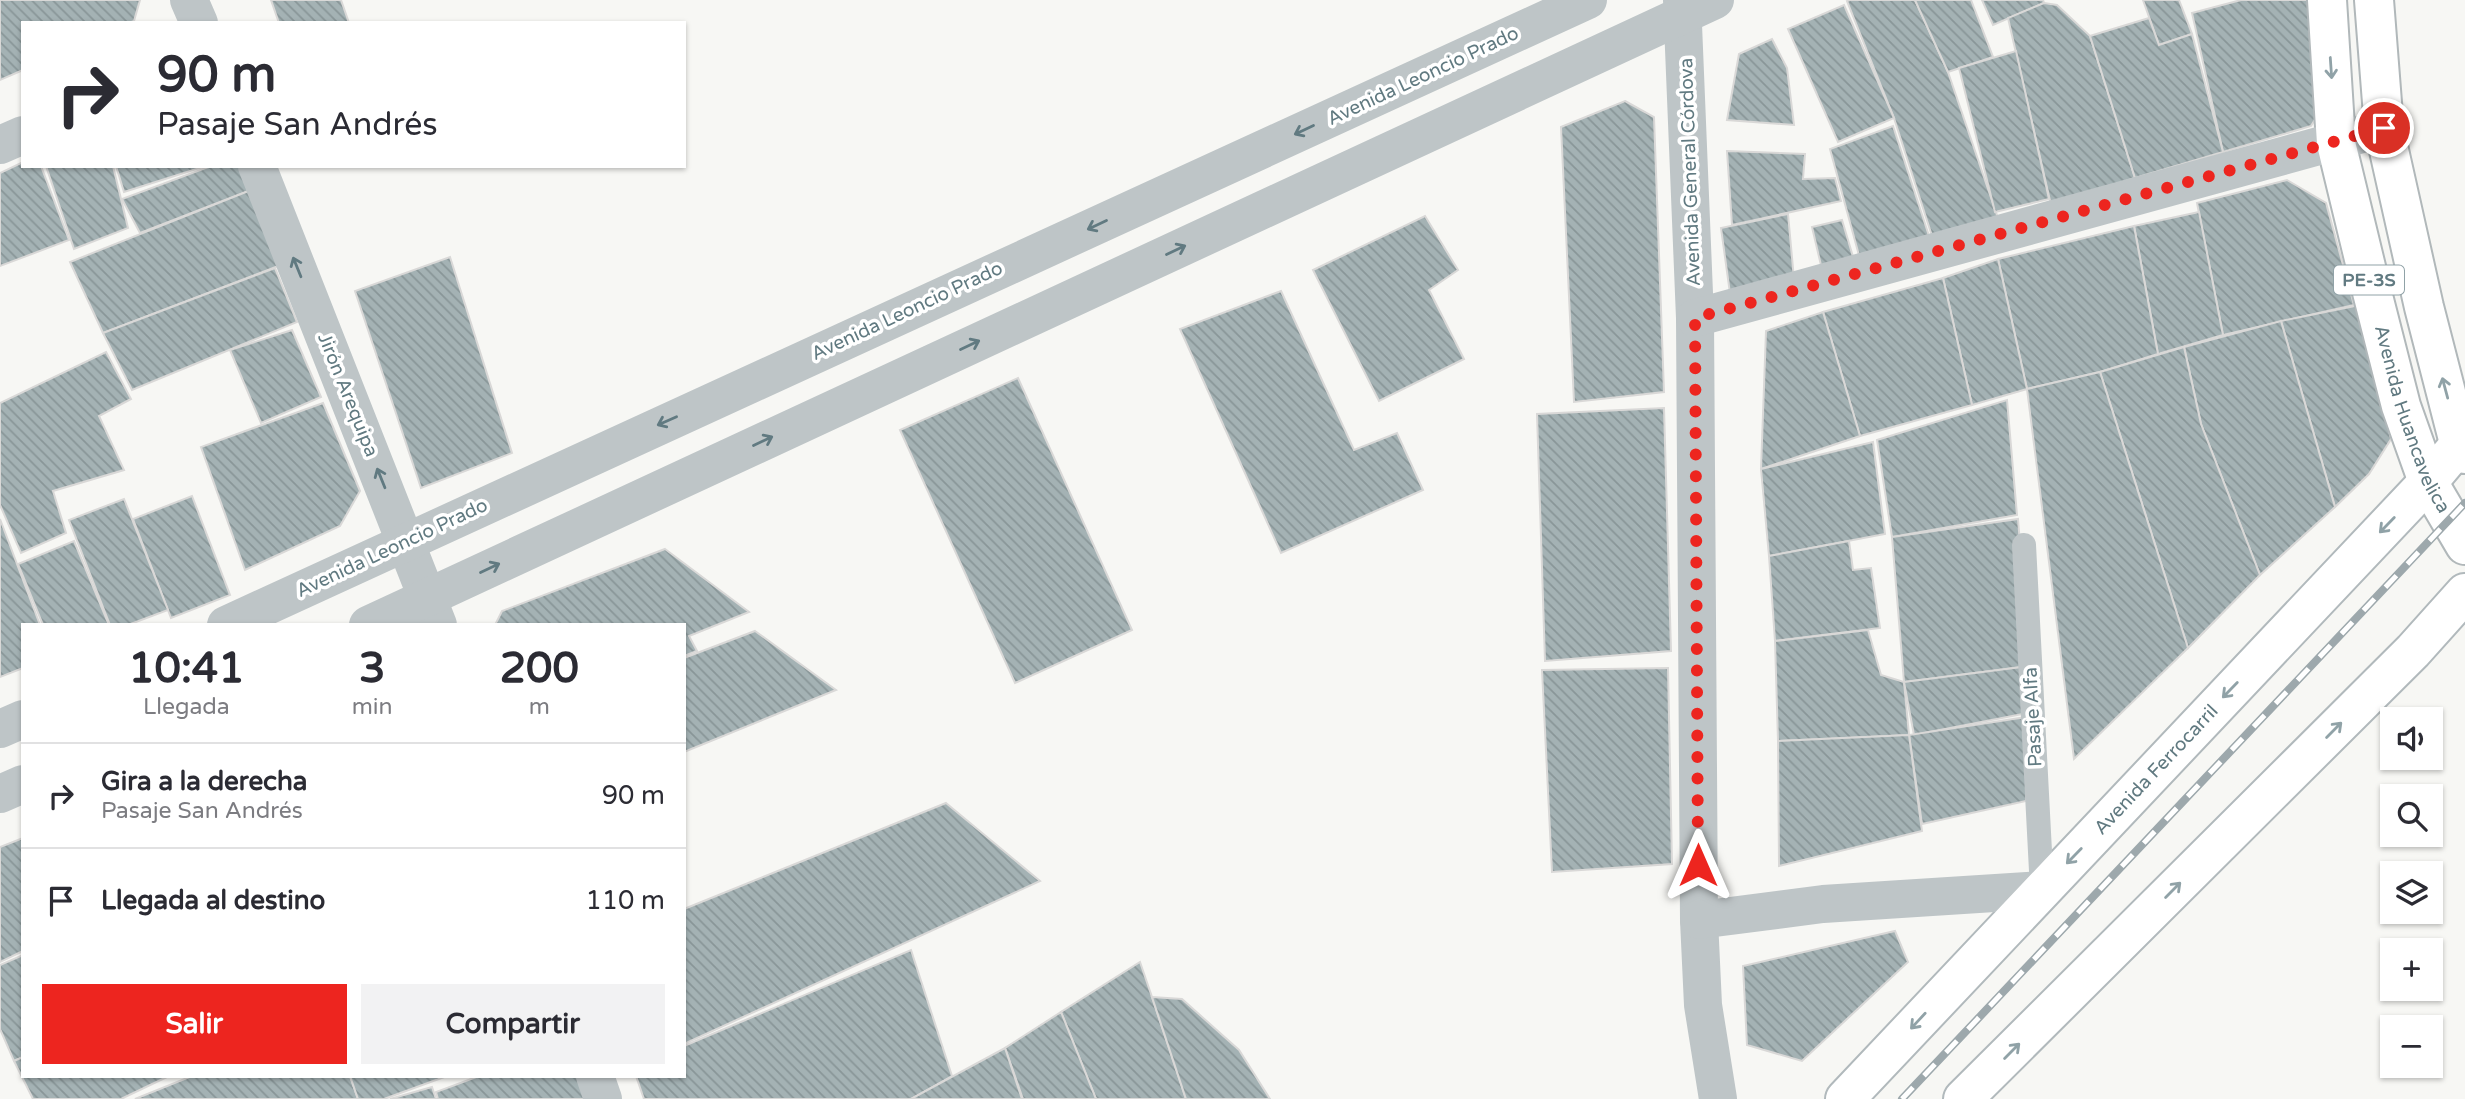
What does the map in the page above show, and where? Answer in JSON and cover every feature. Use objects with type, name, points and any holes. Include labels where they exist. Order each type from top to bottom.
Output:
[{"type":"main road","name":"Avenida Huancavelica","points":[[2327,0],[2336,143],[2401,406],[2428,482],[2465,545]]},
{"type":"main road","name":"Avenida Huancavelica","points":[[2374,0],[2384,128],[2424,307],[2463,445]]},
{"type":"main road","name":"Avenida Ferrocarril","points":[[1845,1099],[2463,445]]},
{"type":"main road","points":[[1963,1099],[2403,661],[2465,593]]},
{"type":"street","points":[[188,0],[198,21]]},
{"type":"street","name":"Avenida Leoncio Prado","points":[[230,623],[1588,0]]},
{"type":"street","points":[[377,623],[433,611],[729,457],[1694,5]]},
{"type":"street","name":"Avenida General Córdova","points":[[1694,5],[1699,920],[1703,1005],[1718,1099]]},
{"type":"street","points":[[1695,318],[2384,128]]},
{"type":"street","points":[[0,145],[21,136]]},
{"type":"street","name":"Jirón Arequipa","points":[[258,168],[433,611]]},
{"type":"street","points":[[1058,242],[1082,293]]},
{"type":"street","points":[[704,404],[729,457]]},
{"type":"street","points":[[0,729],[21,720]]},
{"type":"street","points":[[0,794],[21,785]]},
{"type":"street","points":[[1699,920],[1823,904],[2042,890]]},
{"type":"street","points":[[596,1078],[603,1099]]},
{"type":"lane","name":"Pasaje Alfa","points":[[2024,545],[2042,890]]},
{"type":"building","points":[[0,0],[140,0],[134,21],[21,21],[21,71],[0,80]]},
{"type":"building","points":[[271,0],[341,0],[348,21],[278,21]]},
{"type":"building","points":[[1915,0],[1948,72],[2000,224],[1933,239],[1894,118],[1847,1]]},
{"type":"building","points":[[1915,0],[1971,0],[1993,57],[1948,72]]},
{"type":"building","points":[[1982,0],[2043,0],[2044,3],[1993,25]]},
{"type":"building","points":[[2143,0],[2179,0],[2192,34],[2159,45]]},
{"type":"building","points":[[2241,0],[2313,0],[2327,100],[2311,126],[2223,152],[2192,13]]},
{"type":"building","points":[[2044,3],[2057,5],[2090,36],[2135,178],[2051,205],[2008,18]]},
{"type":"building","points":[[1844,5],[1894,118],[1838,142],[1788,29]]},
{"type":"building","points":[[2149,18],[2159,45],[2192,34],[2223,152],[2135,178],[2090,36]]},
{"type":"building","points":[[1772,39],[1787,68],[1794,125],[1727,120],[1739,54]]},
{"type":"building","points":[[2016,51],[2049,199],[1995,212],[1959,68]]},
{"type":"building","points":[[1625,101],[1654,117],[1664,392],[1574,402],[1561,127]]},
{"type":"building","points":[[1893,126],[1930,239],[1860,259],[1830,149]]},
{"type":"building","points":[[1727,151],[1805,154],[1803,179],[1835,178],[1841,201],[1732,225]]},
{"type":"building","points":[[21,163],[21,168],[42,168],[69,240],[0,266],[0,173]]},
{"type":"building","points":[[47,168],[113,168],[128,228],[74,249]]},
{"type":"building","points":[[117,168],[200,168],[124,192]]},
{"type":"building","points":[[206,168],[242,168],[251,190],[140,233],[122,199]]},
{"type":"building","points":[[2287,180],[2326,203],[2354,305],[2223,335],[2197,203]]},
{"type":"building","points":[[251,190],[281,265],[103,333],[70,262]]},
{"type":"building","points":[[2199,212],[2223,335],[2158,354],[2134,226]]},
{"type":"building","points":[[1788,214],[1795,290],[1732,308],[1721,228]]},
{"type":"building","points":[[1425,216],[1458,270],[1429,290],[1464,359],[1379,401],[1313,270]]},
{"type":"building","points":[[1842,220],[1857,270],[1824,278],[1812,227]]},
{"type":"building","points":[[2134,226],[2158,354],[2100,372],[2027,389],[1998,259]]},
{"type":"building","points":[[450,257],[512,453],[421,488],[355,291]]},
{"type":"building","points":[[1998,259],[2027,389],[1972,405],[1943,278]]},
{"type":"building","points":[[275,268],[297,322],[132,390],[103,333]]},
{"type":"building","points":[[1943,278],[1972,405],[1860,436],[1823,312]]},
{"type":"building","points":[[1281,291],[1354,450],[1397,433],[1423,490],[1281,553],[1180,329]]},
{"type":"building","points":[[2360,305],[2391,439],[2369,474],[2335,507],[2281,321]]},
{"type":"building","points":[[1823,312],[1860,436],[1761,469],[1766,331]]},
{"type":"building","points":[[2281,321],[2335,507],[2260,575],[2201,424],[2184,347]]},
{"type":"building","points":[[292,330],[321,397],[261,423],[230,350]]},
{"type":"building","points":[[2184,347],[2201,424],[2260,575],[2188,648],[2100,372]]},
{"type":"building","points":[[106,352],[131,399],[99,416],[124,470],[53,491],[66,533],[21,553],[0,505],[0,403]]},
{"type":"building","points":[[2100,372],[2188,648],[2074,759],[2027,389]]},
{"type":"building","points":[[1018,378],[1132,630],[1015,683],[900,430]]},
{"type":"building","points":[[2007,400],[2017,515],[1892,537],[1877,440]]},
{"type":"building","points":[[323,403],[360,491],[340,526],[245,570],[201,447]]},
{"type":"building","points":[[1664,408],[1671,651],[1545,661],[1537,414]]},
{"type":"building","points":[[1873,442],[1885,534],[1769,556],[1761,469]]},
{"type":"building","points":[[192,496],[230,595],[171,618],[133,519]]},
{"type":"building","points":[[124,499],[168,610],[133,623],[109,623],[69,520]]},
{"type":"building","points":[[0,519],[39,623],[21,623],[21,669],[0,677]]},
{"type":"building","points":[[2018,519],[2030,666],[1904,682],[1892,537]]},
{"type":"building","points":[[74,541],[108,623],[42,623],[18,564]]},
{"type":"building","points":[[1849,541],[1853,570],[1871,568],[1880,628],[1775,641],[1769,556]]},
{"type":"building","points":[[665,549],[749,612],[689,636],[697,651],[686,655],[686,623],[496,623],[502,611]]},
{"type":"building","points":[[1868,630],[1881,675],[1904,682],[1909,735],[1778,741],[1775,641]]},
{"type":"building","points":[[755,631],[836,690],[686,751],[686,657]]},
{"type":"building","points":[[2030,666],[2033,712],[1914,735],[1904,682]]},
{"type":"building","points":[[1668,668],[1672,864],[1552,872],[1542,670]]},
{"type":"building","points":[[2033,716],[2026,801],[1922,824],[1909,735]]},
{"type":"building","points":[[1909,735],[1922,831],[1779,866],[1778,741]]},
{"type":"building","points":[[946,803],[1040,881],[686,1043],[686,908]]},
{"type":"building","points":[[21,839],[21,952],[0,962],[0,847]]},
{"type":"building","points":[[1895,931],[1908,962],[1802,1061],[1747,1045],[1743,966]]},
{"type":"building","points":[[911,950],[952,1076],[911,1099],[644,1099],[637,1078],[686,1078],[686,1045]]},
{"type":"building","points":[[21,956],[21,1058],[14,1061],[0,1029],[0,965]]},
{"type":"building","points":[[1140,962],[1186,1099],[1096,1099],[1061,1012]]},
{"type":"building","points":[[1152,997],[1182,999],[1239,1050],[1270,1099],[1186,1099]]},
{"type":"building","points":[[1061,1012],[1096,1099],[1023,1099],[1005,1048]]},
{"type":"building","points":[[1005,1048],[1022,1099],[911,1099]]},
{"type":"building","points":[[21,1058],[21,1075],[14,1061]]},
{"type":"building","points":[[22,1078],[165,1078],[121,1099],[33,1099]]},
{"type":"building","points":[[187,1078],[351,1078],[358,1099],[135,1099]]},
{"type":"building","points":[[351,1078],[442,1078],[384,1099],[358,1099]]},
{"type":"building","points":[[474,1078],[579,1078],[587,1099],[438,1099],[436,1092]]},
{"type":"building","points":[[432,1087],[436,1099],[390,1099]]},
{"type":"railway","points":[[1902,1099],[2465,503]]},
{"type":"route","points":[[1698,865],[1695,318],[2384,128]]}]
